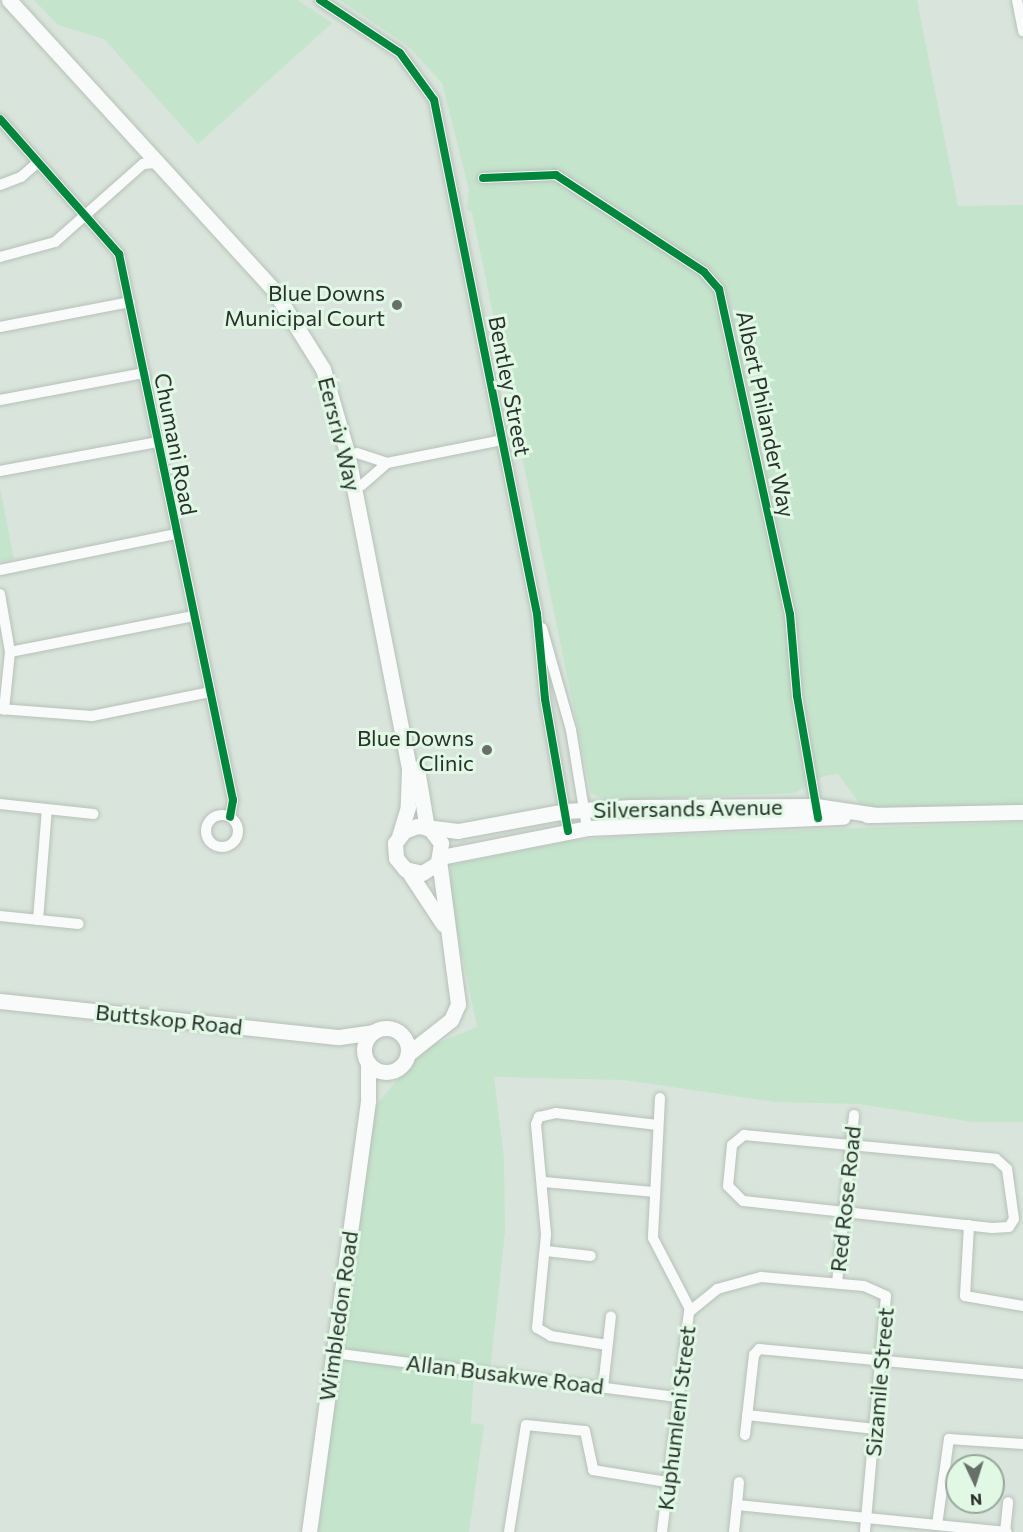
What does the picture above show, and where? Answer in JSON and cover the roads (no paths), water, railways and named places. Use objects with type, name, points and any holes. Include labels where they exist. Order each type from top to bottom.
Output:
[{"type":"main road","name":"Eersriv Way","points":[[9,0],[143,143],[273,289],[303,330],[332,391],[409,769],[408,807],[399,836]]},
{"type":"main road","name":"Eersriv Way","points":[[20,0],[297,307],[333,371],[357,453],[428,828]]},
{"type":"main road","name":"Silversands Avenue","points":[[428,828],[470,829],[585,810],[817,812],[876,815],[1023,812]]},
{"type":"main road","name":"Silversands Avenue","points":[[440,858],[587,828],[817,812]]},
{"type":"main road","points":[[368,1100],[409,1053],[451,1020],[458,1004],[446,930],[440,858],[441,843],[428,828],[410,828],[399,836],[395,855],[446,930]]},
{"type":"main road","points":[[408,871],[426,872],[440,858]]},
{"type":"main road","name":"Buttskop Road","points":[[0,1001],[339,1037],[373,1032]]},
{"type":"main road","points":[[393,1071],[379,1071],[366,1058],[373,1032],[386,1028],[399,1031],[440,1027]]},
{"type":"main road","points":[[399,1031],[409,1053]]},
{"type":"main road","name":"Buttskop Road","points":[[339,1037],[366,1058]]},
{"type":"main road","name":"Wimbledon Road","points":[[309,1532],[368,1100],[366,1058]]},
{"type":"street","name":"Bentley Street","points":[[320,0],[400,53],[434,100],[537,614],[562,695],[587,828]]},
{"type":"street","points":[[1017,0],[1023,31]]},
{"type":"street","name":"Chumani Road","points":[[0,119],[119,254],[233,800],[230,817]]},
{"type":"street","points":[[143,143],[143,164]]},
{"type":"street","points":[[0,184],[21,177],[37,163]]},
{"type":"street","points":[[0,257],[45,247],[143,164],[159,163]]},
{"type":"street","name":"Albert Philander Way","points":[[483,178],[556,175],[704,272],[719,289],[790,614],[797,696],[817,812]]},
{"type":"street","points":[[0,327],[130,302]]},
{"type":"street","points":[[0,400],[144,373]]},
{"type":"street","points":[[357,453],[387,463],[502,440]]},
{"type":"street","points":[[0,471],[158,442]]},
{"type":"street","points":[[362,485],[387,463]]},
{"type":"street","points":[[0,570],[176,534]]},
{"type":"street","points":[[0,594],[10,652],[2,709],[92,716],[210,692]]},
{"type":"street","name":"Bentley Street","points":[[537,614],[544,699],[568,831]]},
{"type":"street","points":[[10,652],[194,616]]},
{"type":"street","points":[[544,699],[562,695]]},
{"type":"street","points":[[0,804],[93,814]]},
{"type":"street","points":[[38,920],[47,809]]},
{"type":"street","points":[[0,916],[79,924]]},
{"type":"street","name":"Kuphumleni Street","points":[[660,1098],[652,1192],[654,1244],[690,1309],[676,1397],[662,1532]]},
{"type":"street","points":[[607,1345],[539,1331],[546,1251],[539,1117],[556,1113],[657,1125]]},
{"type":"street","name":"Red Rose Road","points":[[837,1283],[854,1115]]},
{"type":"street","points":[[744,1135],[999,1160],[1007,1169],[1012,1224],[1005,1228],[844,1211],[737,1199],[728,1186],[735,1140],[744,1135]]},
{"type":"street","points":[[544,1182],[652,1192]]},
{"type":"street","points":[[969,1225],[965,1296],[1023,1306]]},
{"type":"street","points":[[546,1251],[591,1256]]},
{"type":"street","name":"Sizamile Street","points":[[690,1309],[717,1289],[744,1279],[837,1283],[874,1288],[886,1296],[883,1360],[865,1532]]},
{"type":"street","points":[[603,1387],[610,1316]]},
{"type":"street","points":[[745,1435],[756,1349],[1023,1374]]},
{"type":"street","name":"Allan Busakwe Road","points":[[333,1353],[676,1397]]},
{"type":"street","points":[[747,1415],[875,1429]]},
{"type":"street","points":[[509,1532],[522,1433],[534,1422],[585,1431],[593,1470],[667,1482]]},
{"type":"street","points":[[937,1525],[949,1439],[1023,1444]]},
{"type":"street","points":[[734,1532],[739,1482]]},
{"type":"street","points":[[737,1505],[1006,1532],[1008,1502]]},
{"type":"place","name":"Blue Downs Municipal Court","points":[[397,305]]},
{"type":"place","name":"Blue Downs Clinic","points":[[487,750]]}]
